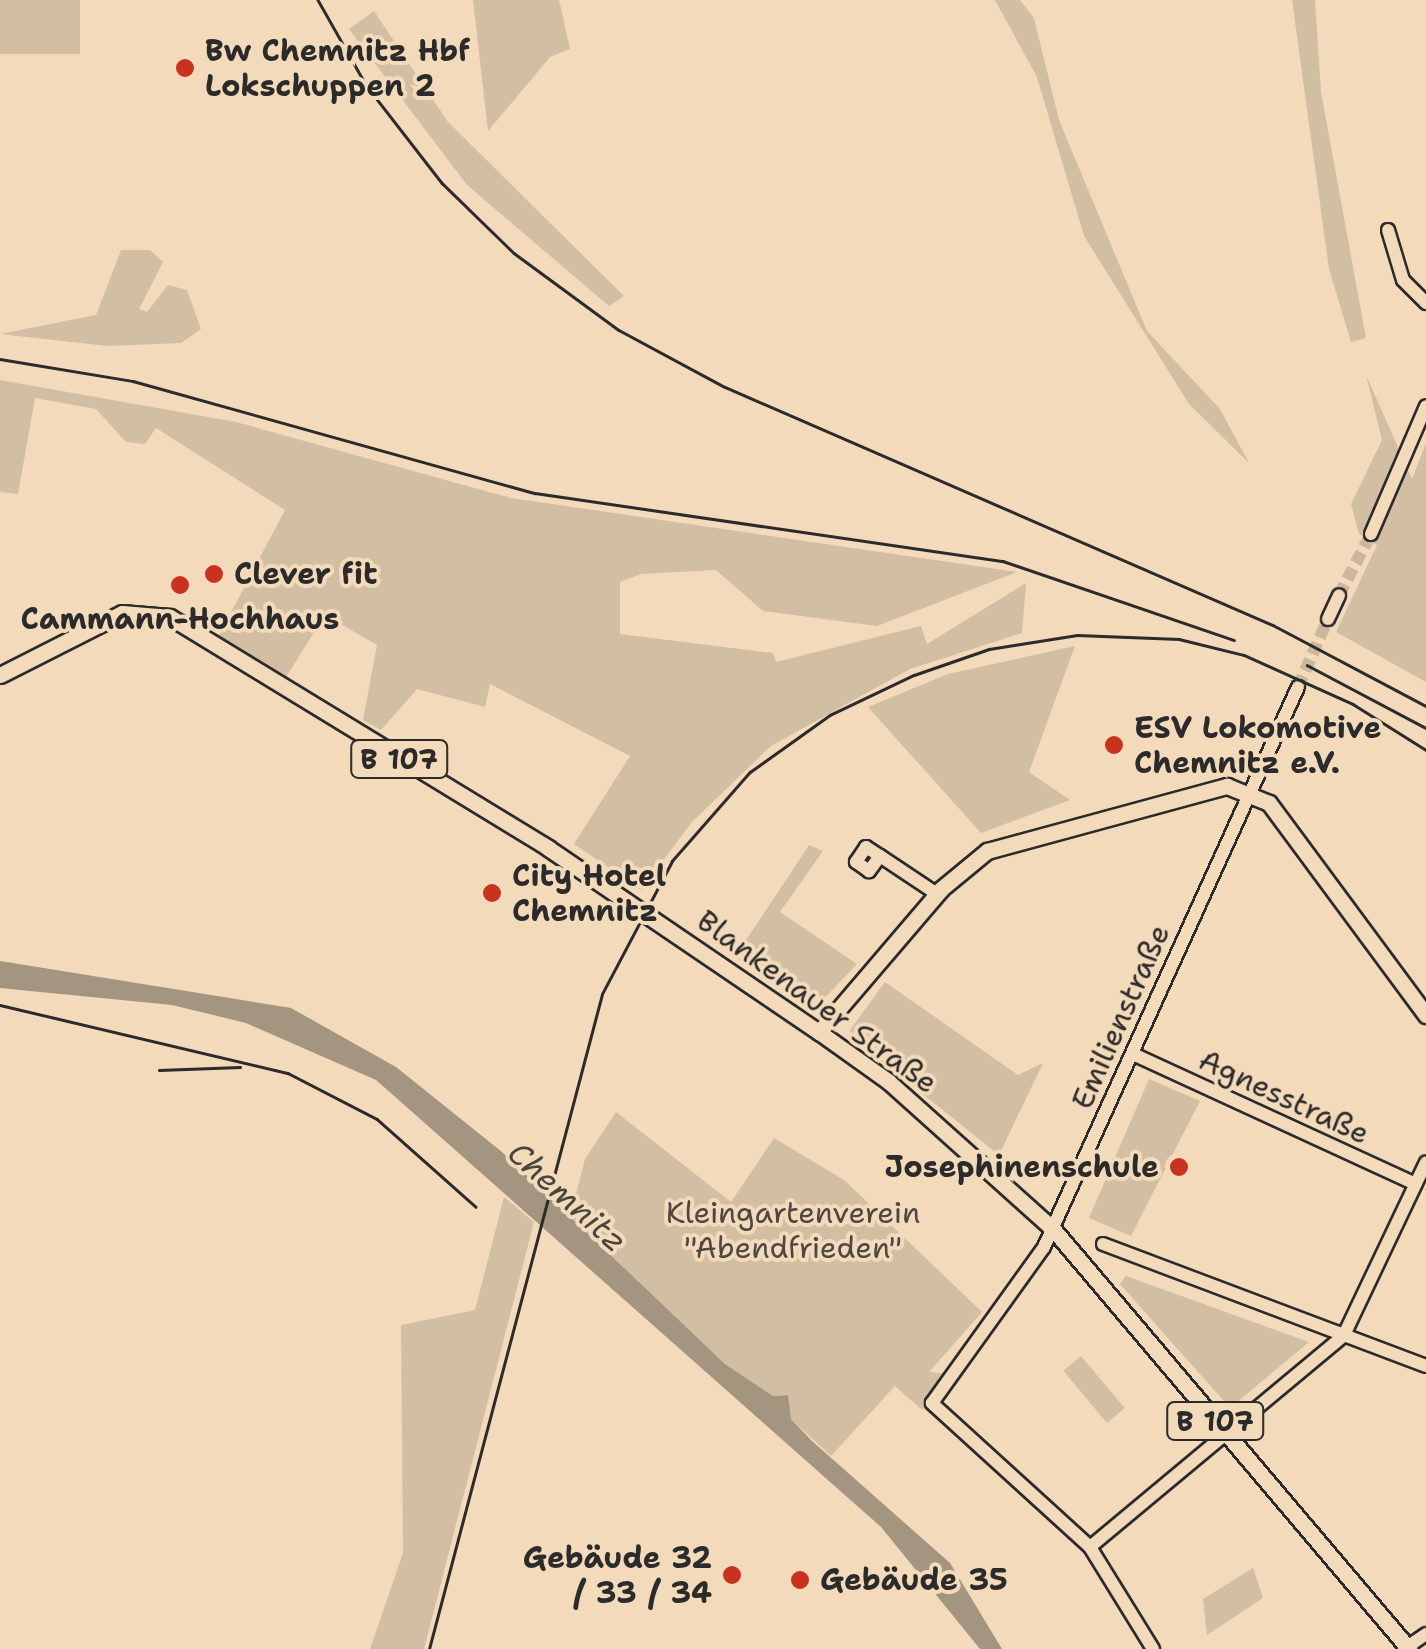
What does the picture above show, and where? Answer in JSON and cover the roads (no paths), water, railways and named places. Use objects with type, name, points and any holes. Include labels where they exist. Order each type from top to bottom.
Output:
[{"type":"main road","name":"Blankenauer Straße","points":[[0,675],[122,613],[170,617],[548,848],[819,1032],[889,1082],[1053,1228],[1406,1648]]},
{"type":"main road","points":[[819,1032],[937,894],[1008,840],[1202,789],[1250,790],[1269,803],[1426,1016]]},
{"type":"street","points":[[1388,230],[1403,280],[1426,303]]},
{"type":"street","points":[[1371,534],[1426,406]]},
{"type":"street","points":[[1328,618],[1339,595]]},
{"type":"street","name":"Emilienstraße","points":[[1090,1547],[932,1403],[1035,1260],[1053,1228],[1298,687]]},
{"type":"street","points":[[880,856],[937,894]]},
{"type":"street","name":"Agnesstraße","points":[[1133,1054],[1415,1184]]},
{"type":"street","points":[[1154,1649],[1090,1547],[1344,1335],[1426,1162]]},
{"type":"street","points":[[1103,1244],[1426,1366]]},
{"type":"street","points":[[1406,1648],[1426,1634]]},
{"type":"tunnel","points":[[1339,595],[1371,534]]},
{"type":"tunnel","points":[[1298,687],[1328,619]]},
{"type":"railway","points":[[318,0],[366,85],[442,183],[514,253],[619,330],[725,387],[1273,625],[1426,706]]},
{"type":"railway","points":[[0,359],[133,381],[535,493],[1003,561],[1234,640]]},
{"type":"railway","points":[[429,1649],[602,994],[672,861],[750,772],[830,715],[914,675],[989,649],[1077,635],[1179,639],[1244,655],[1353,704],[1426,750]]},
{"type":"railway","points":[[1307,665],[1426,728]]},
{"type":"railway","points":[[0,1005],[288,1073],[377,1119],[476,1207]]},
{"type":"railway","points":[[159,1070],[240,1067]]},
{"type":"place","name":"Bw Chemnitz Hbf Lokschuppen 2","points":[[185,68]]},
{"type":"place","name":"Clever fit","points":[[214,574]]},
{"type":"place","name":"Cammann-Hochhaus","points":[[180,585]]},
{"type":"place","name":"ESV Lokomotive Chemnitz e.V.","points":[[1114,745]]},
{"type":"place","name":"City Hotel Chemnitz","points":[[492,893]]},
{"type":"place","name":"Josephinenschule","points":[[1179,1167]]},
{"type":"place","name":"Gebäude 32 / 33 / 34","points":[[732,1575]]},
{"type":"place","name":"Gebäude 35","points":[[800,1580]]},
{"type":"water label","name":"Chemnitz","points":[[567,1197]]},
{"type":"park label","name":"Kleingartenverein \"Abendfrieden\"","points":[[793,1230]]}]
